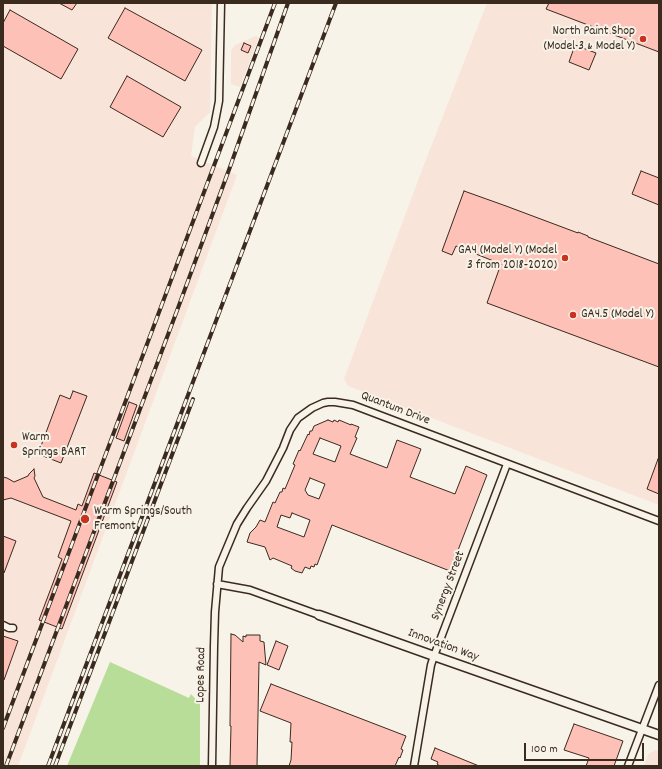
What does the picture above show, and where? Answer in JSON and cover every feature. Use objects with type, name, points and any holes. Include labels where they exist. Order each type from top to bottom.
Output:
[{"type":"street","points":[[201,163],[214,127],[219,101],[221,3]]},
{"type":"street","name":"Quantum Drive","points":[[217,584],[219,567],[237,524],[266,481],[283,448],[290,430],[298,418],[312,408],[323,403],[335,402],[353,405],[659,522]]},
{"type":"street","name":"Synergy Street","points":[[414,766],[434,656],[507,464]]},
{"type":"street","name":"Innovation Way","points":[[217,584],[250,590],[659,735]]},
{"type":"street","name":"Lopes Road","points":[[212,766],[214,646],[217,584]]},
{"type":"street","points":[[3,626],[13,628]]},
{"type":"street","points":[[628,766],[658,689]]},
{"type":"shaded area","points":[[3,3],[212,3],[210,112],[195,127],[191,156],[237,175],[18,766],[3,766]]},
{"type":"shaded area","points":[[487,3],[659,3],[659,505],[348,386],[344,379],[422,170]]},
{"type":"shaded area","points":[[255,36],[259,37],[240,87],[231,84],[231,51],[235,45]]},
{"type":"shaded area","points":[[656,750],[659,751],[659,766],[644,766],[648,754]]},
{"type":"green space","points":[[110,662],[189,698],[191,694],[200,704],[200,766],[67,766]]},
{"type":"building","points":[[59,3],[77,3],[72,10]]},
{"type":"building","name":"North Paint Shop (Model 3 & Model Y)","points":[[549,3],[659,3],[659,52],[546,9]]},
{"type":"building","points":[[125,8],[202,50],[185,81],[108,38]]},
{"type":"building","points":[[10,10],[78,49],[61,79],[3,46],[3,23]]},
{"type":"building","points":[[244,43],[251,46],[248,53],[241,50]]},
{"type":"building","points":[[575,45],[596,53],[589,70],[569,62]]},
{"type":"building","points":[[127,76],[181,107],[163,137],[110,107]]},
{"type":"building","points":[[641,171],[659,178],[659,205],[632,194]]},
{"type":"building","name":"GA4 (Model Y) (Model 3 from 2018-2020)","points":[[464,191],[578,232],[659,264],[659,367],[487,303],[501,264],[456,246],[452,255],[442,251]]},
{"type":"building","points":[[73,391],[87,396],[61,463],[38,454],[60,395],[70,399]]},
{"type":"building","points":[[129,402],[137,405],[124,441],[116,438]]},
{"type":"building","points":[[328,420],[338,422],[339,420],[359,427],[355,437],[357,438],[350,454],[387,468],[397,440],[421,449],[410,477],[455,494],[466,466],[487,475],[450,571],[332,525],[317,565],[315,564],[314,567],[311,566],[310,569],[305,567],[302,573],[295,571],[291,568],[292,566],[273,558],[270,560],[265,547],[247,542],[250,533],[260,520],[265,522],[273,502],[275,503],[283,488],[285,489],[295,465],[293,464],[299,450],[300,451],[308,434],[309,435],[314,426]],"holes":[[[320,438],[341,446],[335,462],[313,454]],[[310,478],[325,484],[319,499],[308,495],[305,490]],[[292,513],[310,520],[304,537],[277,527],[281,515],[290,518]]]},
{"type":"building","points":[[659,459],[659,494],[647,489]]},
{"type":"building","points":[[34,469],[34,478],[43,497],[76,510],[78,504],[82,506],[94,473],[117,482],[62,629],[39,620],[62,559],[58,557],[71,521],[11,498],[3,500],[3,477],[14,482],[28,476]]},
{"type":"building","points":[[3,536],[16,541],[4,573],[3,573]]},
{"type":"building","points":[[231,634],[235,635],[243,642],[243,636],[260,635],[260,641],[264,642],[266,665],[259,662],[257,766],[230,766]]},
{"type":"building","points":[[3,636],[18,641],[4,680],[3,680]]},
{"type":"building","points":[[276,641],[288,646],[279,670],[267,665]]},
{"type":"building","points":[[271,684],[406,736],[401,749],[403,750],[400,758],[399,757],[395,766],[289,766],[291,760],[292,742],[290,742],[291,723],[260,711]]},
{"type":"building","points":[[574,724],[623,741],[614,766],[586,766],[589,758],[564,750]]},
{"type":"building","points":[[435,748],[479,766],[440,766],[437,764],[438,762],[431,759]]},
{"type":"railway","points":[[3,728],[275,3]]},
{"type":"railway","points":[[6,766],[178,308],[288,3]]},
{"type":"railway","points":[[48,766],[336,3]]},
{"type":"railway","points":[[55,766],[193,399]]},
{"type":"place","name":"North Paint Shop (Model 3 & Model Y)","points":[[643,39]]},
{"type":"place","name":"GA4 (Model Y) (Model 3 from 2018-2020)","points":[[565,258]]},
{"type":"place","name":"GA4.5 (Model Y)","points":[[573,315]]},
{"type":"place","name":"Warm Springs BART","points":[[14,445]]},
{"type":"place","name":"Warm Springs/South Fremont","points":[[85,519]]}]
